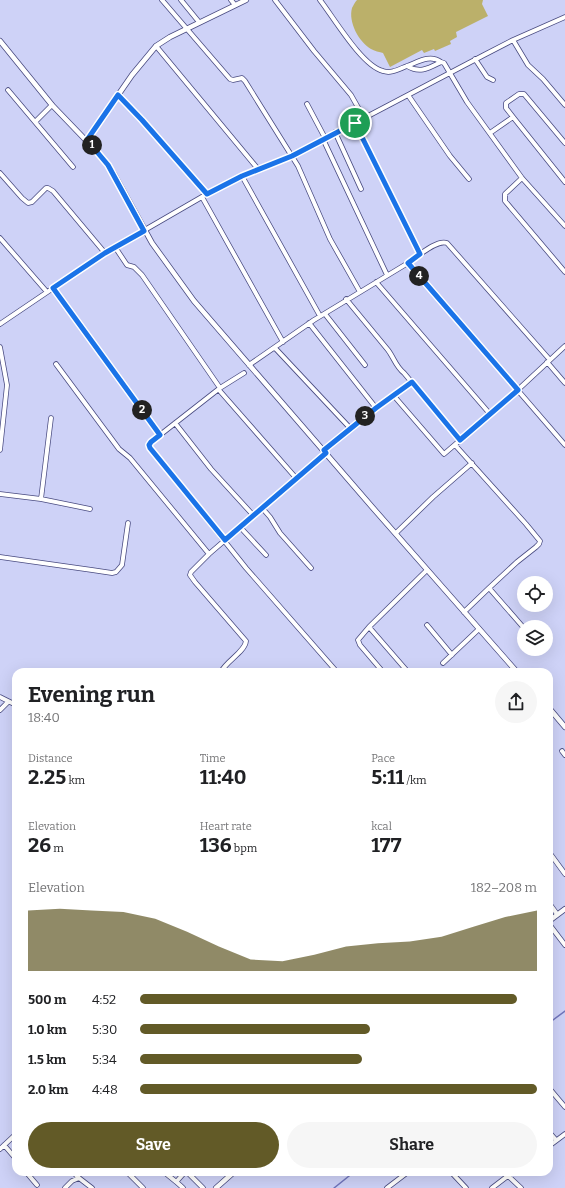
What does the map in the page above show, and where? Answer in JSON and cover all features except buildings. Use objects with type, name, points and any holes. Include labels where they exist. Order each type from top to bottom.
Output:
[{"type":"street","points":[[162,0],[230,79],[243,79],[292,156],[306,182],[330,239],[360,292]]},
{"type":"street","points":[[181,0],[199,22]]},
{"type":"street","points":[[231,0],[235,5]]},
{"type":"street","points":[[87,140],[118,95],[156,46],[199,22],[246,0]]},
{"type":"street","points":[[275,0],[351,96],[364,118]]},
{"type":"street","points":[[320,0],[351,43],[376,69],[388,72],[429,58],[435,58],[444,63],[467,102],[522,178],[565,226]]},
{"type":"street","points":[[0,324],[105,253],[207,194],[242,176],[292,156],[475,59],[565,18]]},
{"type":"street","points":[[514,40],[528,65],[543,79],[565,105]]},
{"type":"street","points":[[0,41],[52,105],[87,140],[108,165],[144,231],[194,301],[513,668]]},
{"type":"street","points":[[156,46],[258,169]]},
{"type":"street","points":[[475,59],[488,78],[493,80]]},
{"type":"street","points":[[406,66],[413,70],[421,70],[441,62]]},
{"type":"street","points":[[8,90],[73,167]]},
{"type":"street","points":[[565,143],[524,94],[522,93],[513,97],[506,103],[506,108],[565,182]]},
{"type":"street","points":[[118,95],[207,194]]},
{"type":"street","points":[[408,95],[450,156],[468,179]]},
{"type":"street","points":[[307,104],[387,275]]},
{"type":"street","points":[[35,122],[52,105]]},
{"type":"street","points":[[490,133],[513,117]]},
{"type":"street","points":[[355,123],[420,254]]},
{"type":"street","points":[[335,132],[361,189]]},
{"type":"street","points":[[0,173],[28,203],[32,202],[46,188],[54,191],[105,253]]},
{"type":"street","points":[[242,176],[320,316]]},
{"type":"street","points":[[522,178],[505,194],[505,201],[565,272]]},
{"type":"street","points":[[202,197],[283,342]]},
{"type":"street","points":[[0,238],[47,292]]},
{"type":"street","points":[[333,668],[269,595],[150,448],[149,445],[151,442],[309,323],[442,242],[447,243],[565,383]]},
{"type":"street","points":[[115,247],[127,265],[134,266],[138,269],[220,389],[296,478]]},
{"type":"street","points":[[408,263],[565,445]]},
{"type":"street","points":[[376,282],[490,414]]},
{"type":"street","points":[[53,288],[160,435]]},
{"type":"street","points":[[346,300],[392,355],[397,366],[460,440]]},
{"type":"street","points":[[325,314],[364,365]]},
{"type":"street","points":[[309,323],[376,408]]},
{"type":"street","points":[[458,448],[460,440],[550,364],[565,346]]},
{"type":"street","points":[[0,347],[7,385],[0,450]]},
{"type":"street","points":[[275,348],[350,428]]},
{"type":"street","points":[[56,364],[119,449],[130,458],[209,554]]},
{"type":"street","points":[[223,668],[242,648],[246,642],[245,639],[190,576],[191,572],[209,554],[296,478],[350,428],[412,382]]},
{"type":"street","points":[[394,396],[443,454],[458,448]]},
{"type":"street","points":[[41,499],[51,418]]},
{"type":"street","points":[[175,423],[212,469],[253,515]]},
{"type":"street","points":[[458,448],[540,541],[536,547],[517,562],[464,612]]},
{"type":"street","points":[[396,533],[436,494],[472,463]]},
{"type":"street","points":[[0,494],[41,499],[90,510]]},
{"type":"street","points":[[262,508],[270,517],[280,533],[310,568]]},
{"type":"street","points":[[0,557],[112,573],[120,569],[122,565],[128,523]]},
{"type":"street","points":[[240,527],[266,554]]},
{"type":"street","points":[[380,668],[360,645],[358,639],[369,626],[427,570]]},
{"type":"street","points":[[489,588],[517,620]]},
{"type":"street","points":[[427,625],[452,655]]},
{"type":"street","points":[[369,626],[405,668]]},
{"type":"street","points":[[443,663],[479,629]]},
{"type":"street","points":[[0,697],[12,704]]},
{"type":"street","points":[[0,710],[8,702]]},
{"type":"street","points":[[553,713],[565,727]]},
{"type":"street","points":[[553,858],[565,874]]},
{"type":"street","points":[[553,907],[558,914]]},
{"type":"street","points":[[553,918],[565,909]]},
{"type":"street","points":[[553,929],[565,945]]},
{"type":"street","points":[[553,1093],[565,1107]]},
{"type":"street","points":[[553,1143],[565,1134]]},
{"type":"street","points":[[553,1137],[556,1140]]},
{"type":"street","points":[[0,1149],[12,1138]]},
{"type":"street","points":[[4,1145],[12,1154]]},
{"type":"street","points":[[29,1176],[37,1185]]},
{"type":"street","points":[[131,1176],[143,1188]]},
{"type":"street","points":[[169,1176],[177,1181],[183,1188]]},
{"type":"street","points":[[177,1181],[182,1176]]},
{"type":"street","points":[[190,1176],[203,1188]]},
{"type":"street","points":[[216,1188],[230,1176]]},
{"type":"street","points":[[387,1188],[403,1176]]},
{"type":"street","points":[[455,1176],[466,1188]]},
{"type":"street","points":[[492,1188],[507,1176],[520,1188]]},
{"type":"street","points":[[65,1188],[72,1181],[79,1178],[92,1188]]},
{"type":"shaded area","points":[[357,0],[483,0],[482,4],[488,16],[456,32],[457,37],[450,41],[451,44],[435,51],[434,49],[424,53],[422,50],[390,67],[383,53],[372,50],[362,42],[353,25],[351,13]]},
{"type":"waterway","points":[[553,1020],[565,1011]]},
{"type":"waterway","points":[[334,1188],[349,1176]]},
{"type":"route","points":[[118,95],[190,173],[207,194],[242,176],[292,156],[335,132],[355,123],[420,254],[408,263],[518,390],[460,440],[412,382],[376,408],[324,450],[326,453],[225,540],[150,448],[149,445],[151,442],[160,435],[53,288],[105,253],[144,231],[108,165],[87,140],[118,95]]}]
